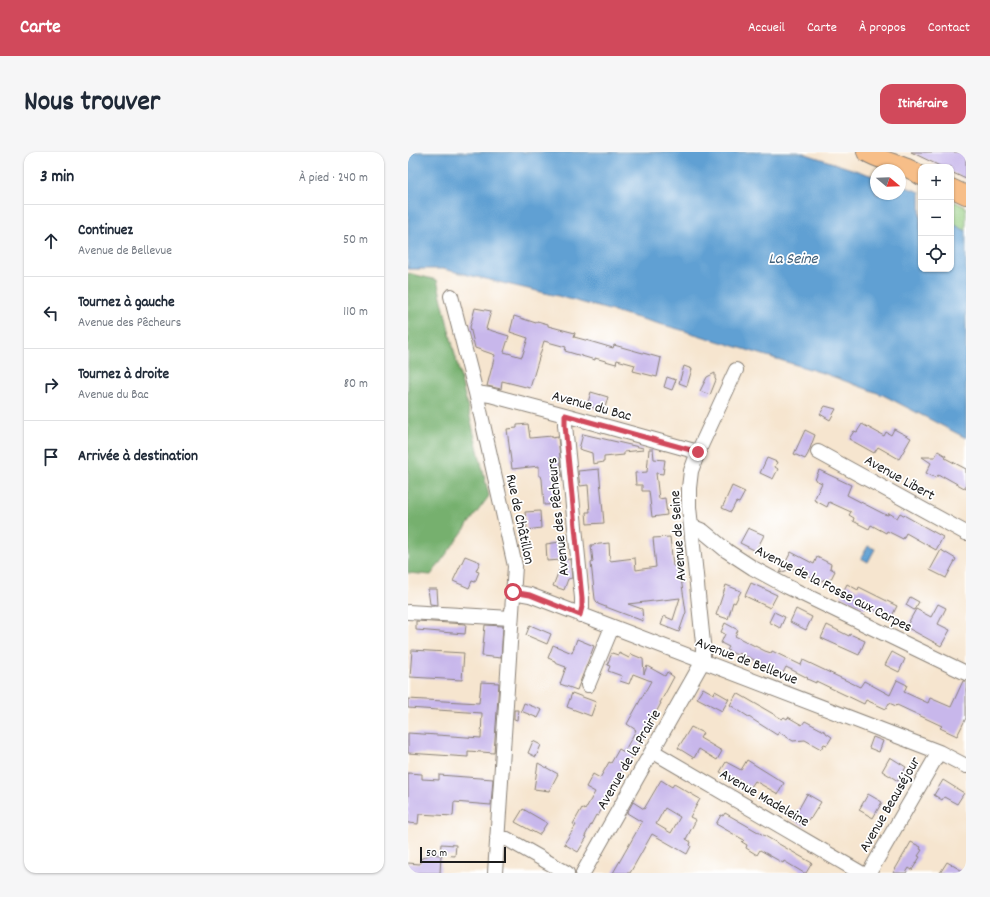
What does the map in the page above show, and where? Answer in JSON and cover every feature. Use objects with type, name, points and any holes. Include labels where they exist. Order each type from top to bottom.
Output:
[{"type":"main road","points":[[851,152],[866,162],[872,164]]},
{"type":"main road","points":[[866,152],[915,171],[918,174]]},
{"type":"main road","points":[[906,175],[918,177]]},
{"type":"main road","points":[[954,189],[966,195]]},
{"type":"street","name":"Rue de Châtillon","points":[[451,296],[476,393],[515,566],[495,873]]},
{"type":"street","name":"Avenue de Seine","points":[[703,661],[703,643],[691,526],[689,488],[692,471],[698,452],[736,370]]},
{"type":"street","name":"Avenue du Bac","points":[[476,393],[490,395],[698,452]]},
{"type":"street","name":"Avenue des Pêcheurs","points":[[565,415],[582,598],[580,615]]},
{"type":"street","name":"Avenue Libert","points":[[818,452],[966,533]]},
{"type":"street","name":"Avenue de la Fosse aux Carpes","points":[[691,526],[703,530],[727,550],[753,568],[788,587],[966,673]]},
{"type":"street","name":"Avenue de Bellevue","points":[[513,592],[530,595],[703,661],[939,752],[966,766]]},
{"type":"street","points":[[408,612],[511,618]]},
{"type":"street","points":[[588,685],[612,627]]},
{"type":"street","name":"Avenue de la Prairie","points":[[583,873],[703,661]]},
{"type":"street","name":"Avenue Madeleine","points":[[652,751],[861,873]]},
{"type":"street","name":"Avenue Beauséjour","points":[[869,873],[939,752]]},
{"type":"street","points":[[497,838],[507,839],[567,873]]},
{"type":"green space","points":[[954,201],[966,207],[966,231],[955,225]]},
{"type":"green space","points":[[408,273],[437,280],[489,496],[431,575],[408,573]]},
{"type":"water","name":"La Seine","points":[[408,152],[800,152],[870,175],[870,200],[906,200],[906,187],[918,191],[918,272],[954,272],[954,223],[955,225],[966,231],[966,438],[883,395],[826,374],[678,329],[558,296],[443,269],[408,269]]},
{"type":"water","points":[[868,546],[875,549],[868,562],[861,558]]},
{"type":"building","points":[[911,152],[966,152],[966,179],[954,173],[954,164],[936,164]]},
{"type":"building","points":[[475,308],[491,311],[486,329],[509,336],[504,352],[522,357],[528,338],[510,332],[514,316],[536,323],[537,321],[548,324],[548,326],[575,333],[574,337],[613,348],[614,345],[661,358],[657,377],[633,371],[635,365],[617,360],[616,364],[595,358],[595,360],[565,351],[566,347],[544,341],[530,388],[502,381],[501,389],[487,386],[495,355],[475,348],[470,327]]},
{"type":"building","points":[[684,366],[692,369],[687,386],[679,383]]},
{"type":"building","points":[[715,373],[716,380],[710,395],[700,391],[707,377]]},
{"type":"building","points":[[667,377],[676,380],[672,390],[664,387]]},
{"type":"building","points":[[591,392],[608,397],[604,411],[587,406]]},
{"type":"building","points":[[825,406],[836,409],[830,420],[820,414]]},
{"type":"building","points":[[528,424],[530,438],[552,436],[552,438],[558,437],[562,477],[556,477],[559,504],[544,505],[542,479],[541,476],[539,476],[539,466],[512,469],[507,429],[517,428],[517,425]]},
{"type":"building","points":[[862,424],[884,436],[886,432],[891,435],[894,429],[911,438],[899,459],[878,447],[874,453],[849,439],[854,431],[857,432]]},
{"type":"building","points":[[805,430],[815,435],[805,459],[794,454]]},
{"type":"building","points":[[583,434],[643,448],[643,450],[624,452],[624,455],[604,457],[604,462],[593,464],[592,453],[579,449]]},
{"type":"building","points":[[649,449],[653,449],[654,459],[665,460],[663,474],[656,473],[659,499],[665,498],[667,515],[652,517],[649,491],[642,491],[642,485],[636,485],[635,473],[647,472]]},
{"type":"building","points":[[938,451],[946,456],[945,458],[966,469],[966,489],[943,476],[943,478],[938,475],[936,478],[926,473],[931,463],[922,457],[935,457]]},
{"type":"building","points":[[767,458],[777,462],[775,467],[778,469],[773,479],[760,473]]},
{"type":"building","points":[[599,469],[604,523],[587,524],[586,512],[590,512],[588,485],[580,486],[578,471]]},
{"type":"building","points":[[819,470],[851,485],[847,495],[884,514],[888,515],[889,513],[897,518],[900,513],[943,537],[936,550],[906,533],[903,539],[887,531],[886,533],[871,525],[869,529],[853,521],[854,518],[849,515],[851,512],[829,502],[827,507],[814,500],[822,483],[815,480]]},
{"type":"building","points":[[732,486],[745,492],[739,503],[736,502],[731,512],[722,508]]},
{"type":"building","points":[[540,511],[541,528],[527,530],[525,512]]},
{"type":"building","points":[[748,528],[764,535],[756,551],[740,543]]},
{"type":"building","points":[[670,537],[673,566],[679,565],[686,612],[679,632],[661,625],[664,616],[673,620],[680,598],[628,604],[642,609],[643,621],[598,604],[595,599],[591,563],[593,562],[591,545],[609,543],[610,561],[635,558],[636,570],[656,567],[653,538]]},
{"type":"building","points":[[560,542],[562,560],[547,561],[546,544]]},
{"type":"building","points":[[941,550],[956,559],[946,578],[930,570]]},
{"type":"building","points":[[791,552],[814,564],[817,557],[831,564],[830,568],[835,571],[830,581],[824,579],[823,581],[818,578],[817,580],[793,568],[780,573]]},
{"type":"building","points":[[465,556],[480,562],[476,571],[479,572],[475,582],[472,581],[469,588],[453,581]]},
{"type":"building","points":[[570,559],[572,578],[568,579],[564,590],[553,586],[563,560]]},
{"type":"building","points":[[751,583],[777,595],[770,608],[745,596]]},
{"type":"building","points":[[847,584],[858,590],[859,587],[897,606],[891,618],[866,606],[865,609],[841,596]]},
{"type":"building","points":[[726,585],[741,591],[735,603],[733,602],[728,619],[716,615]]},
{"type":"building","points":[[428,589],[437,589],[438,605],[430,604]]},
{"type":"building","points":[[910,597],[919,602],[914,610],[906,605]]},
{"type":"building","points":[[938,604],[946,608],[938,624],[950,630],[941,646],[906,627],[916,609],[931,617]]},
{"type":"building","points":[[796,609],[812,617],[806,630],[790,622]]},
{"type":"building","points":[[774,612],[785,617],[780,628],[769,622]]},
{"type":"building","points":[[416,621],[466,624],[465,634],[416,630]]},
{"type":"building","points":[[725,623],[738,630],[735,636],[765,651],[771,653],[772,651],[801,665],[803,660],[860,687],[864,681],[890,695],[897,680],[907,685],[904,692],[928,703],[930,698],[951,707],[963,681],[966,681],[966,718],[957,736],[940,728],[942,726],[897,705],[896,706],[889,703],[886,709],[866,700],[864,704],[816,681],[816,683],[807,679],[808,678],[786,667],[783,673],[739,653],[737,655],[727,650],[729,647],[721,643],[725,634],[721,632]]},
{"type":"building","points":[[485,625],[503,626],[501,658],[482,656]]},
{"type":"building","points":[[530,625],[551,634],[547,644],[526,635]]},
{"type":"building","points":[[827,625],[849,636],[850,634],[865,641],[859,655],[821,638]]},
{"type":"building","points":[[577,639],[594,646],[577,690],[560,684],[566,667],[555,663],[555,661],[548,658],[553,645],[572,653]]},
{"type":"building","points":[[412,650],[464,653],[462,680],[410,677]]},
{"type":"building","points":[[892,652],[905,659],[899,672],[885,665]]},
{"type":"building","points":[[612,653],[618,655],[619,653],[629,658],[631,654],[643,659],[644,674],[647,666],[665,676],[667,672],[674,677],[660,703],[645,737],[628,764],[626,763],[613,785],[598,816],[596,815],[585,836],[587,837],[578,852],[564,844],[576,825],[573,824],[582,808],[585,810],[595,792],[586,787],[593,774],[600,778],[609,762],[611,763],[619,749],[624,752],[636,730],[627,724],[651,681],[633,674],[629,684],[620,681],[622,676],[608,671],[610,666],[607,665]]},
{"type":"building","points":[[481,682],[499,683],[494,753],[468,751],[468,757],[408,753],[408,733],[481,738],[482,713],[408,708],[408,699],[479,703]]},
{"type":"building","points":[[703,688],[714,694],[715,691],[729,699],[722,711],[697,698]]},
{"type":"building","points":[[572,693],[596,702],[591,716],[567,707]]},
{"type":"building","points":[[737,693],[782,719],[784,717],[787,719],[788,717],[802,725],[805,721],[826,732],[832,737],[827,745],[824,744],[821,749],[805,740],[793,741],[779,732],[777,735],[730,705]]},
{"type":"building","points":[[524,703],[542,710],[538,718],[521,711]]},
{"type":"building","points":[[514,710],[518,710],[517,720],[514,719]]},
{"type":"building","points":[[691,727],[703,733],[700,738],[722,751],[717,760],[699,749],[694,758],[678,748]]},
{"type":"building","points":[[873,737],[883,741],[879,752],[869,748]]},
{"type":"building","points":[[533,741],[541,745],[536,757],[528,753]]},
{"type":"building","points":[[890,757],[906,767],[898,781],[882,771]]},
{"type":"building","points":[[747,760],[784,783],[778,794],[755,781],[751,787],[734,777],[733,779],[720,772],[726,762],[741,770]]},
{"type":"building","points":[[538,763],[558,774],[549,791],[534,789]]},
{"type":"building","points":[[408,773],[422,774],[422,779],[439,780],[439,775],[493,779],[491,805],[454,802],[453,816],[419,814],[418,824],[408,823]]},
{"type":"building","points":[[661,780],[672,787],[674,784],[700,799],[690,817],[696,820],[686,839],[691,842],[691,846],[687,854],[652,834],[630,873],[613,873],[642,822],[627,813],[633,802],[644,809]],"holes":[[[665,808],[680,817],[671,833],[656,824]]]},
{"type":"building","points":[[943,780],[964,793],[957,804],[944,797],[942,800],[934,795]]},
{"type":"building","points":[[807,794],[821,802],[804,826],[790,818],[794,810],[797,812]]},
{"type":"building","points":[[868,794],[882,802],[873,818],[859,810]]},
{"type":"building","points":[[523,809],[547,823],[539,835],[515,822]]},
{"type":"building","points":[[725,813],[812,863],[806,873],[784,861],[783,863],[760,850],[757,855],[746,848],[747,845],[742,842],[744,840],[716,824],[721,815],[723,816]]},
{"type":"building","points":[[911,842],[921,847],[920,849],[922,850],[918,856],[920,857],[912,870],[909,868],[906,873],[893,873]]},
{"type":"building","points":[[441,844],[456,845],[455,856],[441,855],[440,873],[408,873],[408,863],[420,864],[420,859],[431,854],[440,855]]},
{"type":"building","points":[[947,862],[966,873],[940,873]]},
{"type":"route","points":[[513,592],[530,595],[580,615],[582,598],[565,415],[698,452]]}]
